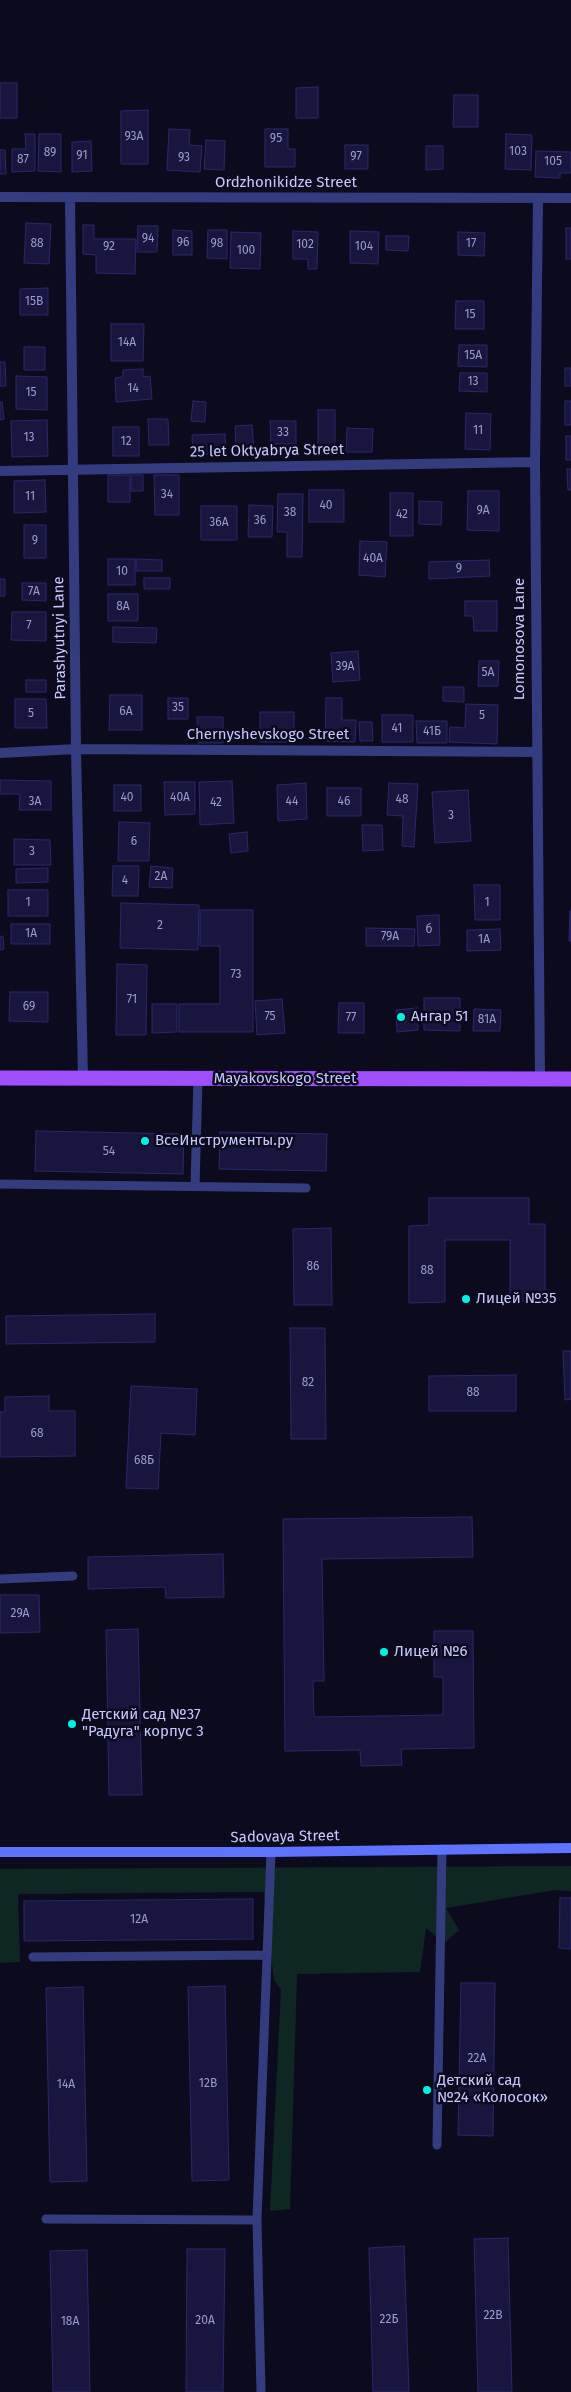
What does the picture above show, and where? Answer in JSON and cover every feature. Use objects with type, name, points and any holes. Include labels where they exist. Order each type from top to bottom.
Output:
[{"type":"main road","name":"Mayakovskogo Street","points":[[0,1078],[571,1079]]},
{"type":"street","name":"Ordzhonikidze Street","points":[[0,197],[571,198]]},
{"type":"street","name":"Parashyutnyi Lane","points":[[70,197],[72,469],[82,1078]]},
{"type":"street","name":"Lomonosova Lane","points":[[538,198],[535,462],[540,1079]]},
{"type":"street","name":"25 let Oktyabrya Street","points":[[0,471],[535,462]]},
{"type":"street","name":"Chernyshevskogo Street","points":[[0,753],[76,749],[536,752]]},
{"type":"street","name":"Sadovaya Street","points":[[0,1852],[271,1852],[571,1848]]},
{"type":"lane","points":[[194,1186],[198,1079]]},
{"type":"lane","points":[[0,1184],[306,1188]]},
{"type":"lane","points":[[0,1579],[72,1576]]},
{"type":"lane","points":[[437,2145],[442,1849]]},
{"type":"lane","points":[[261,2392],[258,2220],[271,1852]]},
{"type":"lane","points":[[33,1957],[267,1955]]},
{"type":"lane","points":[[46,2220],[258,2220]]},
{"type":"green space","points":[[571,1866],[571,1891],[555,1890],[446,1908],[459,1930],[444,1943],[426,1928],[420,1972],[297,1974],[290,2209],[270,2211],[281,1990],[274,1980],[264,1892],[18,1894],[20,1962],[0,1963],[0,1869]]},
{"type":"building","points":[[0,83],[17,83],[17,118],[0,118]]},
{"type":"building","points":[[318,87],[318,118],[296,118],[296,88]]},
{"type":"building","points":[[454,95],[478,95],[478,127],[453,127]]},
{"type":"building","points":[[148,110],[148,164],[121,164],[121,111]]},
{"type":"building","points":[[169,129],[190,130],[189,145],[202,146],[200,172],[167,170]]},
{"type":"building","points":[[265,129],[288,129],[288,149],[295,149],[295,167],[265,167]]},
{"type":"building","points":[[25,134],[35,134],[35,171],[12,172],[12,149],[26,149]]},
{"type":"building","points":[[39,134],[61,134],[61,172],[38,171]]},
{"type":"building","points":[[506,134],[532,135],[531,170],[505,169]]},
{"type":"building","points":[[206,140],[225,141],[224,170],[204,169]]},
{"type":"building","points":[[91,141],[92,171],[72,172],[72,142]]},
{"type":"building","points":[[345,145],[368,145],[368,169],[345,169]]},
{"type":"building","points":[[426,146],[443,146],[443,169],[426,170]]},
{"type":"building","points":[[0,150],[5,150],[6,174],[0,174]]},
{"type":"building","points":[[536,151],[571,152],[571,173],[560,173],[560,178],[535,177]]},
{"type":"building","points":[[26,223],[51,224],[49,264],[24,263]]},
{"type":"building","points":[[83,225],[94,225],[94,239],[136,239],[135,274],[96,273],[96,255],[83,254]]},
{"type":"building","points":[[138,226],[158,226],[157,252],[137,252]]},
{"type":"building","points":[[566,228],[571,228],[571,259],[566,259]]},
{"type":"building","points":[[173,230],[192,231],[192,255],[173,255]]},
{"type":"building","points":[[208,230],[227,230],[227,259],[207,258]]},
{"type":"building","points":[[293,231],[318,232],[317,269],[308,269],[308,259],[293,259]]},
{"type":"building","points":[[350,231],[379,232],[378,264],[350,263]]},
{"type":"building","points":[[231,232],[261,233],[260,269],[230,268]]},
{"type":"building","points":[[458,232],[485,233],[484,256],[458,255]]},
{"type":"building","points":[[386,236],[409,236],[408,251],[386,250]]},
{"type":"building","points":[[48,288],[48,315],[20,315],[20,289]]},
{"type":"building","points":[[456,301],[484,301],[484,329],[455,329]]},
{"type":"building","points":[[111,324],[144,324],[143,361],[111,361]]},
{"type":"building","points":[[459,345],[487,345],[487,367],[458,366]]},
{"type":"building","points":[[24,347],[45,347],[45,370],[24,370]]},
{"type":"building","points":[[0,362],[5,362],[6,386],[0,386]]},
{"type":"building","points":[[565,368],[571,368],[571,386],[565,386]]},
{"type":"building","points":[[143,369],[143,377],[150,376],[152,399],[116,402],[115,378],[123,377],[123,370]]},
{"type":"building","points":[[460,373],[487,373],[487,392],[459,391]]},
{"type":"building","points":[[16,376],[47,377],[47,410],[16,409]]},
{"type":"building","points":[[193,401],[206,402],[205,422],[191,421]]},
{"type":"building","points":[[565,401],[571,401],[571,425],[565,425]]},
{"type":"building","points":[[0,402],[2,402],[4,419],[0,420]]},
{"type":"building","points":[[318,410],[335,410],[335,450],[318,449]]},
{"type":"building","points":[[466,413],[491,414],[490,450],[465,449]]},
{"type":"building","points":[[148,419],[168,419],[169,445],[149,445]]},
{"type":"building","points":[[47,420],[48,456],[12,457],[11,421]]},
{"type":"building","points":[[270,421],[296,421],[296,444],[271,444]]},
{"type":"building","points":[[252,425],[254,451],[236,451],[235,426]]},
{"type":"building","points":[[113,427],[139,427],[139,456],[113,456]]},
{"type":"building","points":[[347,428],[373,429],[372,452],[346,452]]},
{"type":"building","points":[[225,434],[226,454],[193,455],[192,435]]},
{"type":"building","points":[[566,436],[571,436],[571,460],[566,460]]},
{"type":"building","points":[[567,469],[571,469],[571,490],[568,490]]},
{"type":"building","points":[[108,475],[130,475],[130,502],[108,502]]},
{"type":"building","points":[[131,475],[143,475],[143,491],[131,491]]},
{"type":"building","points":[[154,475],[179,475],[179,515],[155,515]]},
{"type":"building","points":[[45,480],[46,512],[14,513],[14,481]]},
{"type":"building","points":[[309,490],[344,490],[344,522],[309,522]]},
{"type":"building","points":[[468,491],[499,491],[499,531],[467,530]]},
{"type":"building","points":[[390,493],[413,493],[413,536],[390,536]]},
{"type":"building","points":[[278,494],[303,494],[302,557],[287,557],[287,532],[277,532]]},
{"type":"building","points":[[419,501],[442,502],[441,525],[419,524]]},
{"type":"building","points":[[249,505],[273,506],[272,537],[248,537]]},
{"type":"building","points":[[201,506],[237,506],[237,540],[201,540]]},
{"type":"building","points":[[24,525],[46,525],[46,558],[24,558]]},
{"type":"building","points":[[360,541],[387,542],[385,577],[359,575]]},
{"type":"building","points":[[108,559],[135,559],[135,585],[108,585]]},
{"type":"building","points":[[136,559],[162,560],[162,571],[136,571]]},
{"type":"building","points":[[489,560],[490,576],[429,579],[429,562]]},
{"type":"building","points":[[144,578],[170,578],[170,589],[144,589]]},
{"type":"building","points":[[0,579],[5,579],[5,596],[0,596]]},
{"type":"building","points":[[22,583],[46,583],[46,601],[22,600]]},
{"type":"building","points":[[108,594],[138,594],[138,621],[108,621]]},
{"type":"building","points":[[465,601],[497,601],[497,631],[474,631],[473,616],[465,616]]},
{"type":"building","points":[[12,612],[46,612],[46,641],[11,640]]},
{"type":"building","points":[[113,627],[157,628],[156,643],[113,642]]},
{"type":"building","points":[[358,651],[360,680],[333,682],[331,653]]},
{"type":"building","points":[[479,661],[499,661],[498,686],[478,686]]},
{"type":"building","points":[[26,680],[46,680],[46,692],[26,692]]},
{"type":"building","points":[[443,687],[464,687],[464,702],[443,701]]},
{"type":"building","points":[[110,695],[142,695],[142,730],[109,730]]},
{"type":"building","points":[[168,698],[188,698],[188,719],[168,719]]},
{"type":"building","points":[[326,698],[342,698],[342,720],[356,720],[355,742],[325,741]]},
{"type":"building","points":[[15,699],[46,699],[47,728],[15,728]]},
{"type":"building","points":[[466,704],[498,705],[497,744],[449,742],[450,727],[465,728]]},
{"type":"building","points":[[260,712],[294,712],[294,742],[260,742]]},
{"type":"building","points":[[382,715],[413,715],[413,742],[382,742]]},
{"type":"building","points":[[197,717],[223,717],[223,743],[198,743]]},
{"type":"building","points":[[416,721],[447,721],[447,743],[417,743]]},
{"type":"building","points":[[359,722],[372,722],[373,741],[360,741]]},
{"type":"building","points":[[0,780],[51,781],[51,810],[19,810],[20,794],[0,794]]},
{"type":"building","points":[[232,781],[234,823],[200,825],[199,782]]},
{"type":"building","points":[[164,782],[195,782],[195,814],[165,815]]},
{"type":"building","points":[[306,783],[307,819],[278,821],[277,785]]},
{"type":"building","points":[[389,783],[418,784],[414,847],[402,846],[403,816],[387,815]]},
{"type":"building","points":[[114,785],[141,785],[141,811],[114,811]]},
{"type":"building","points":[[327,788],[361,788],[361,816],[327,816]]},
{"type":"building","points":[[468,790],[471,841],[435,843],[432,792]]},
{"type":"building","points":[[119,822],[150,823],[149,861],[118,861]]},
{"type":"building","points":[[362,825],[382,825],[383,850],[363,851]]},
{"type":"building","points":[[247,832],[248,851],[231,853],[229,834]]},
{"type":"building","points":[[14,839],[50,840],[51,865],[14,865]]},
{"type":"building","points":[[113,866],[139,866],[138,896],[112,896]]},
{"type":"building","points":[[151,866],[173,868],[172,888],[149,887]]},
{"type":"building","points":[[48,868],[48,882],[16,883],[16,869]]},
{"type":"building","points":[[474,885],[500,885],[500,920],[475,920]]},
{"type":"building","points":[[8,890],[48,890],[48,916],[8,916]]},
{"type":"building","points":[[121,903],[199,905],[198,950],[120,948]]},
{"type":"building","points":[[200,910],[253,910],[253,1032],[179,1032],[179,1004],[220,1004],[220,946],[200,946]]},
{"type":"building","points":[[570,911],[571,941],[569,941]]},
{"type":"building","points":[[439,915],[440,945],[418,946],[417,916]]},
{"type":"building","points":[[11,924],[50,924],[50,944],[11,944]]},
{"type":"building","points":[[366,928],[415,929],[414,946],[366,946]]},
{"type":"building","points":[[500,929],[501,950],[467,951],[467,930]]},
{"type":"building","points":[[3,936],[4,949],[0,950],[0,937]]},
{"type":"building","points":[[117,964],[147,965],[146,1035],[116,1035]]},
{"type":"building","points":[[10,992],[48,992],[48,1022],[9,1021]]},
{"type":"building","points":[[424,998],[460,998],[460,1031],[424,1030]]},
{"type":"building","points":[[282,999],[285,1033],[257,1035],[255,1001]]},
{"type":"building","points":[[339,1003],[364,1003],[364,1033],[338,1033]]},
{"type":"building","points":[[152,1004],[177,1004],[177,1032],[152,1033]]},
{"type":"building","points":[[417,1008],[418,1030],[397,1032],[396,1010]]},
{"type":"building","points":[[474,1009],[501,1010],[500,1031],[473,1031]]},
{"type":"building","points":[[36,1131],[184,1134],[183,1174],[35,1171]]},
{"type":"building","points":[[220,1132],[327,1134],[326,1171],[219,1169]]},
{"type":"building","points":[[429,1198],[529,1198],[529,1224],[545,1224],[545,1301],[510,1301],[510,1240],[445,1240],[445,1302],[409,1303],[409,1226],[429,1225]]},
{"type":"building","points":[[331,1228],[332,1305],[294,1305],[293,1229]]},
{"type":"building","points":[[155,1314],[155,1342],[6,1344],[6,1316]]},
{"type":"building","points":[[290,1328],[325,1328],[326,1439],[291,1439]]},
{"type":"building","points":[[563,1351],[571,1351],[571,1399],[565,1400]]},
{"type":"building","points":[[516,1375],[516,1411],[429,1411],[429,1376]]},
{"type":"building","points":[[131,1386],[197,1389],[195,1435],[161,1433],[158,1489],[126,1488]]},
{"type":"building","points":[[49,1396],[49,1411],[75,1411],[75,1456],[0,1457],[0,1412],[5,1412],[5,1397]]},
{"type":"building","points":[[472,1517],[473,1557],[322,1559],[324,1681],[313,1681],[314,1717],[443,1715],[443,1677],[434,1677],[434,1631],[473,1631],[474,1748],[401,1749],[402,1765],[361,1766],[360,1750],[285,1751],[283,1519]]},
{"type":"building","points":[[223,1554],[224,1597],[166,1598],[165,1587],[88,1589],[88,1557]]},
{"type":"building","points":[[0,1595],[39,1595],[40,1632],[0,1633]]},
{"type":"building","points":[[138,1629],[142,1795],[109,1795],[106,1630]]},
{"type":"building","points":[[560,1898],[571,1898],[571,1949],[559,1948]]},
{"type":"building","points":[[253,1899],[253,1939],[24,1941],[24,1901]]},
{"type":"building","points":[[461,1983],[495,1983],[493,2136],[458,2135]]},
{"type":"building","points":[[225,1986],[229,2180],[192,2181],[188,1987]]},
{"type":"building","points":[[83,1987],[87,2181],[50,2182],[46,1988]]},
{"type":"building","points":[[508,2238],[512,2392],[478,2392],[474,2239]]},
{"type":"building","points":[[404,2246],[409,2392],[373,2392],[369,2248]]},
{"type":"building","points":[[187,2249],[225,2249],[223,2392],[186,2392]]},
{"type":"building","points":[[87,2250],[90,2392],[53,2392],[50,2251]]},
{"type":"place","name":"Ангар 51","points":[[401,1017]]},
{"type":"place","name":"ВсеИнструменты.ру","points":[[145,1141]]},
{"type":"place","name":"Лицей №35","points":[[466,1299]]},
{"type":"place","name":"Лицей №6","points":[[384,1652]]},
{"type":"place","name":"Детский сад №37 \"Радуга\" корпус 3","points":[[72,1724]]},
{"type":"place","name":"Детский сад №24 «Колосок»","points":[[427,2090]]}]
